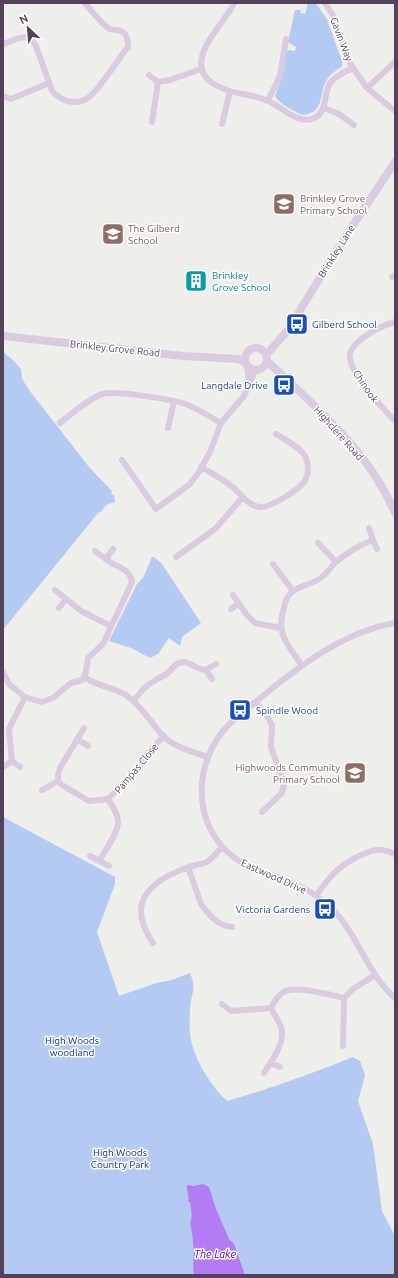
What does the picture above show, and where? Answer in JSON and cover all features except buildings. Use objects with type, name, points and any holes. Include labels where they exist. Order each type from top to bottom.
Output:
[{"type":"street","points":[[3,44],[24,37],[31,38],[34,40],[52,91],[57,96],[66,100],[78,101],[89,97],[128,47],[128,42],[126,35],[121,31],[110,29],[85,3]]},
{"type":"street","points":[[234,3],[232,9],[204,48],[201,55],[201,69],[207,78],[215,85],[230,91],[268,100],[297,118],[304,120],[316,117],[324,108],[330,84],[334,79],[353,68]]},
{"type":"street","points":[[327,5],[335,3]]},
{"type":"street","name":"Gavin Way","points":[[327,5],[334,17],[347,57],[353,68],[367,88],[394,110]]},
{"type":"street","points":[[268,100],[280,76],[286,39]]},
{"type":"street","points":[[367,88],[395,62]]},
{"type":"street","points":[[149,75],[158,82],[170,80],[201,69]]},
{"type":"street","points":[[152,122],[158,82]]},
{"type":"street","points":[[3,96],[11,99],[49,83]]},
{"type":"street","points":[[222,124],[230,91]]},
{"type":"street","points":[[324,108],[339,114],[354,125]]},
{"type":"street","name":"Brinkley Lane","points":[[258,362],[290,328],[351,228],[395,162]]},
{"type":"street","name":"Chinook","points":[[395,322],[379,328],[354,345],[350,352],[350,358],[354,369],[366,388],[381,407],[395,421]]},
{"type":"street","name":"Brinkley Grove Road","points":[[3,336],[258,362]]},
{"type":"street","name":"Brinkley Lane","points":[[246,353],[252,348],[256,348],[258,362]]},
{"type":"street","points":[[122,460],[156,509],[190,484],[210,452],[220,423],[241,399],[258,362],[246,353]]},
{"type":"street","name":"Brinkley Grove Road","points":[[226,359],[237,354],[246,353]]},
{"type":"street","name":"Highclere Road","points":[[258,362],[287,380],[336,427],[354,447],[376,478],[395,513]]},
{"type":"street","points":[[60,423],[92,399],[109,392],[187,404],[220,423]]},
{"type":"street","points":[[168,428],[174,402]]},
{"type":"street","points":[[201,467],[228,483],[253,506],[260,508],[271,505],[282,499],[304,482],[307,474],[308,463],[299,448],[276,434]]},
{"type":"street","points":[[176,557],[215,529],[243,497]]},
{"type":"street","points":[[369,528],[377,549]]},
{"type":"street","points":[[302,666],[286,642],[280,628],[281,618],[288,596],[293,591],[319,580],[328,573],[336,562],[349,552],[373,540]]},
{"type":"street","points":[[318,543],[336,562]]},
{"type":"street","points":[[106,559],[113,549]]},
{"type":"street","points":[[3,672],[9,684],[25,697],[41,702],[48,701],[71,683],[82,680],[88,658],[103,644],[132,582],[128,572],[95,551]]},
{"type":"street","points":[[273,564],[293,591]]},
{"type":"street","points":[[55,590],[81,611],[111,626]]},
{"type":"street","points":[[233,595],[238,604],[255,623],[280,628]]},
{"type":"street","points":[[59,608],[66,600]]},
{"type":"street","points":[[231,609],[238,604]]},
{"type":"street","name":"Eastwood Drive","points":[[395,623],[376,627],[338,643],[302,666],[255,702],[224,730],[215,742],[208,756],[202,780],[203,807],[212,831],[222,847],[238,861],[250,867],[292,882],[316,896],[331,908],[340,919],[375,976],[395,998]]},
{"type":"street","points":[[134,701],[148,685],[169,672],[180,662],[187,662],[198,669],[206,670],[216,664]]},
{"type":"street","points":[[206,670],[212,679]]},
{"type":"street","points":[[84,677],[118,691],[134,701],[164,736],[185,748],[208,756]]},
{"type":"street","points":[[20,767],[12,761],[6,734],[25,697]]},
{"type":"street","points":[[255,702],[266,714],[272,725],[271,747],[284,784],[282,793],[262,812]]},
{"type":"street","points":[[42,790],[58,781],[60,768],[84,728]]},
{"type":"street","name":"Pampas Close","points":[[58,781],[89,801],[108,799],[139,768],[146,755],[164,736]]},
{"type":"street","points":[[77,739],[88,746]]},
{"type":"street","points":[[3,767],[12,761]]},
{"type":"street","name":"Pampas Close","points":[[99,861],[118,828],[119,822],[117,815],[108,799]]},
{"type":"street","points":[[153,943],[145,931],[142,918],[144,898],[151,887],[162,879],[188,867],[206,862],[222,847]]},
{"type":"street","points":[[316,896],[331,875],[348,862],[371,850],[386,850],[395,854]]},
{"type":"street","points":[[90,856],[109,866]]},
{"type":"street","points":[[188,867],[201,904],[205,910],[220,925],[232,927]]},
{"type":"street","points":[[343,1046],[345,1034],[344,998],[353,989],[375,976]]},
{"type":"street","points":[[271,1008],[275,1000],[283,992],[293,989],[344,998]]},
{"type":"street","points":[[222,1004],[229,1014],[271,1008]]},
{"type":"street","points":[[264,1073],[279,1048],[282,1035],[281,1027],[271,1008]]},
{"type":"street","points":[[270,1063],[280,1067]]},
{"type":"green space","points":[[308,3],[316,4],[327,19],[342,61],[342,66],[328,78],[325,83],[317,108],[313,112],[304,115],[286,106],[275,96],[283,74],[286,52],[289,50],[295,51],[296,47],[288,42],[295,10],[301,10],[300,13],[305,14]]},
{"type":"green space","points":[[3,352],[21,369],[22,379],[29,390],[89,467],[112,491],[111,494],[114,495],[115,502],[106,505],[102,511],[98,513],[3,630]]},
{"type":"green space","points":[[152,557],[162,564],[201,623],[182,637],[180,646],[169,638],[158,654],[150,658],[131,648],[109,641],[137,584],[143,578]]},
{"type":"green space","name":"High Woods woodland","points":[[3,817],[115,877],[115,884],[97,932],[119,996],[190,973],[193,984],[190,1022],[192,1043],[203,1070],[214,1087],[227,1101],[290,1081],[353,1057],[360,1061],[365,1075],[358,1101],[373,1144],[382,1211],[395,1236],[395,1275],[3,1275]]},
{"type":"water","name":"The Lake","points":[[203,1184],[209,1187],[216,1209],[229,1239],[234,1244],[245,1275],[194,1275],[194,1249],[190,1223],[192,1212],[190,1202],[188,1202],[189,1198],[187,1185],[194,1186]]},
{"type":"place","name":"Brinkley Grove Primary School","points":[[284,204]]},
{"type":"place","name":"The Gilberd School","points":[[113,234]]},
{"type":"place","name":"Brinkley Grove School","points":[[196,281]]},
{"type":"place","name":"Gilberd School","points":[[297,324]]},
{"type":"place","name":"Langdale Drive","points":[[284,385]]},
{"type":"place","name":"Spindle Wood","points":[[240,710]]},
{"type":"place","name":"Highwoods Community Primary School","points":[[355,773]]},
{"type":"place","name":"Victoria Gardens","points":[[325,909]]},
{"type":"park label","name":"High Woods Country Park","points":[[120,1158]]}]
